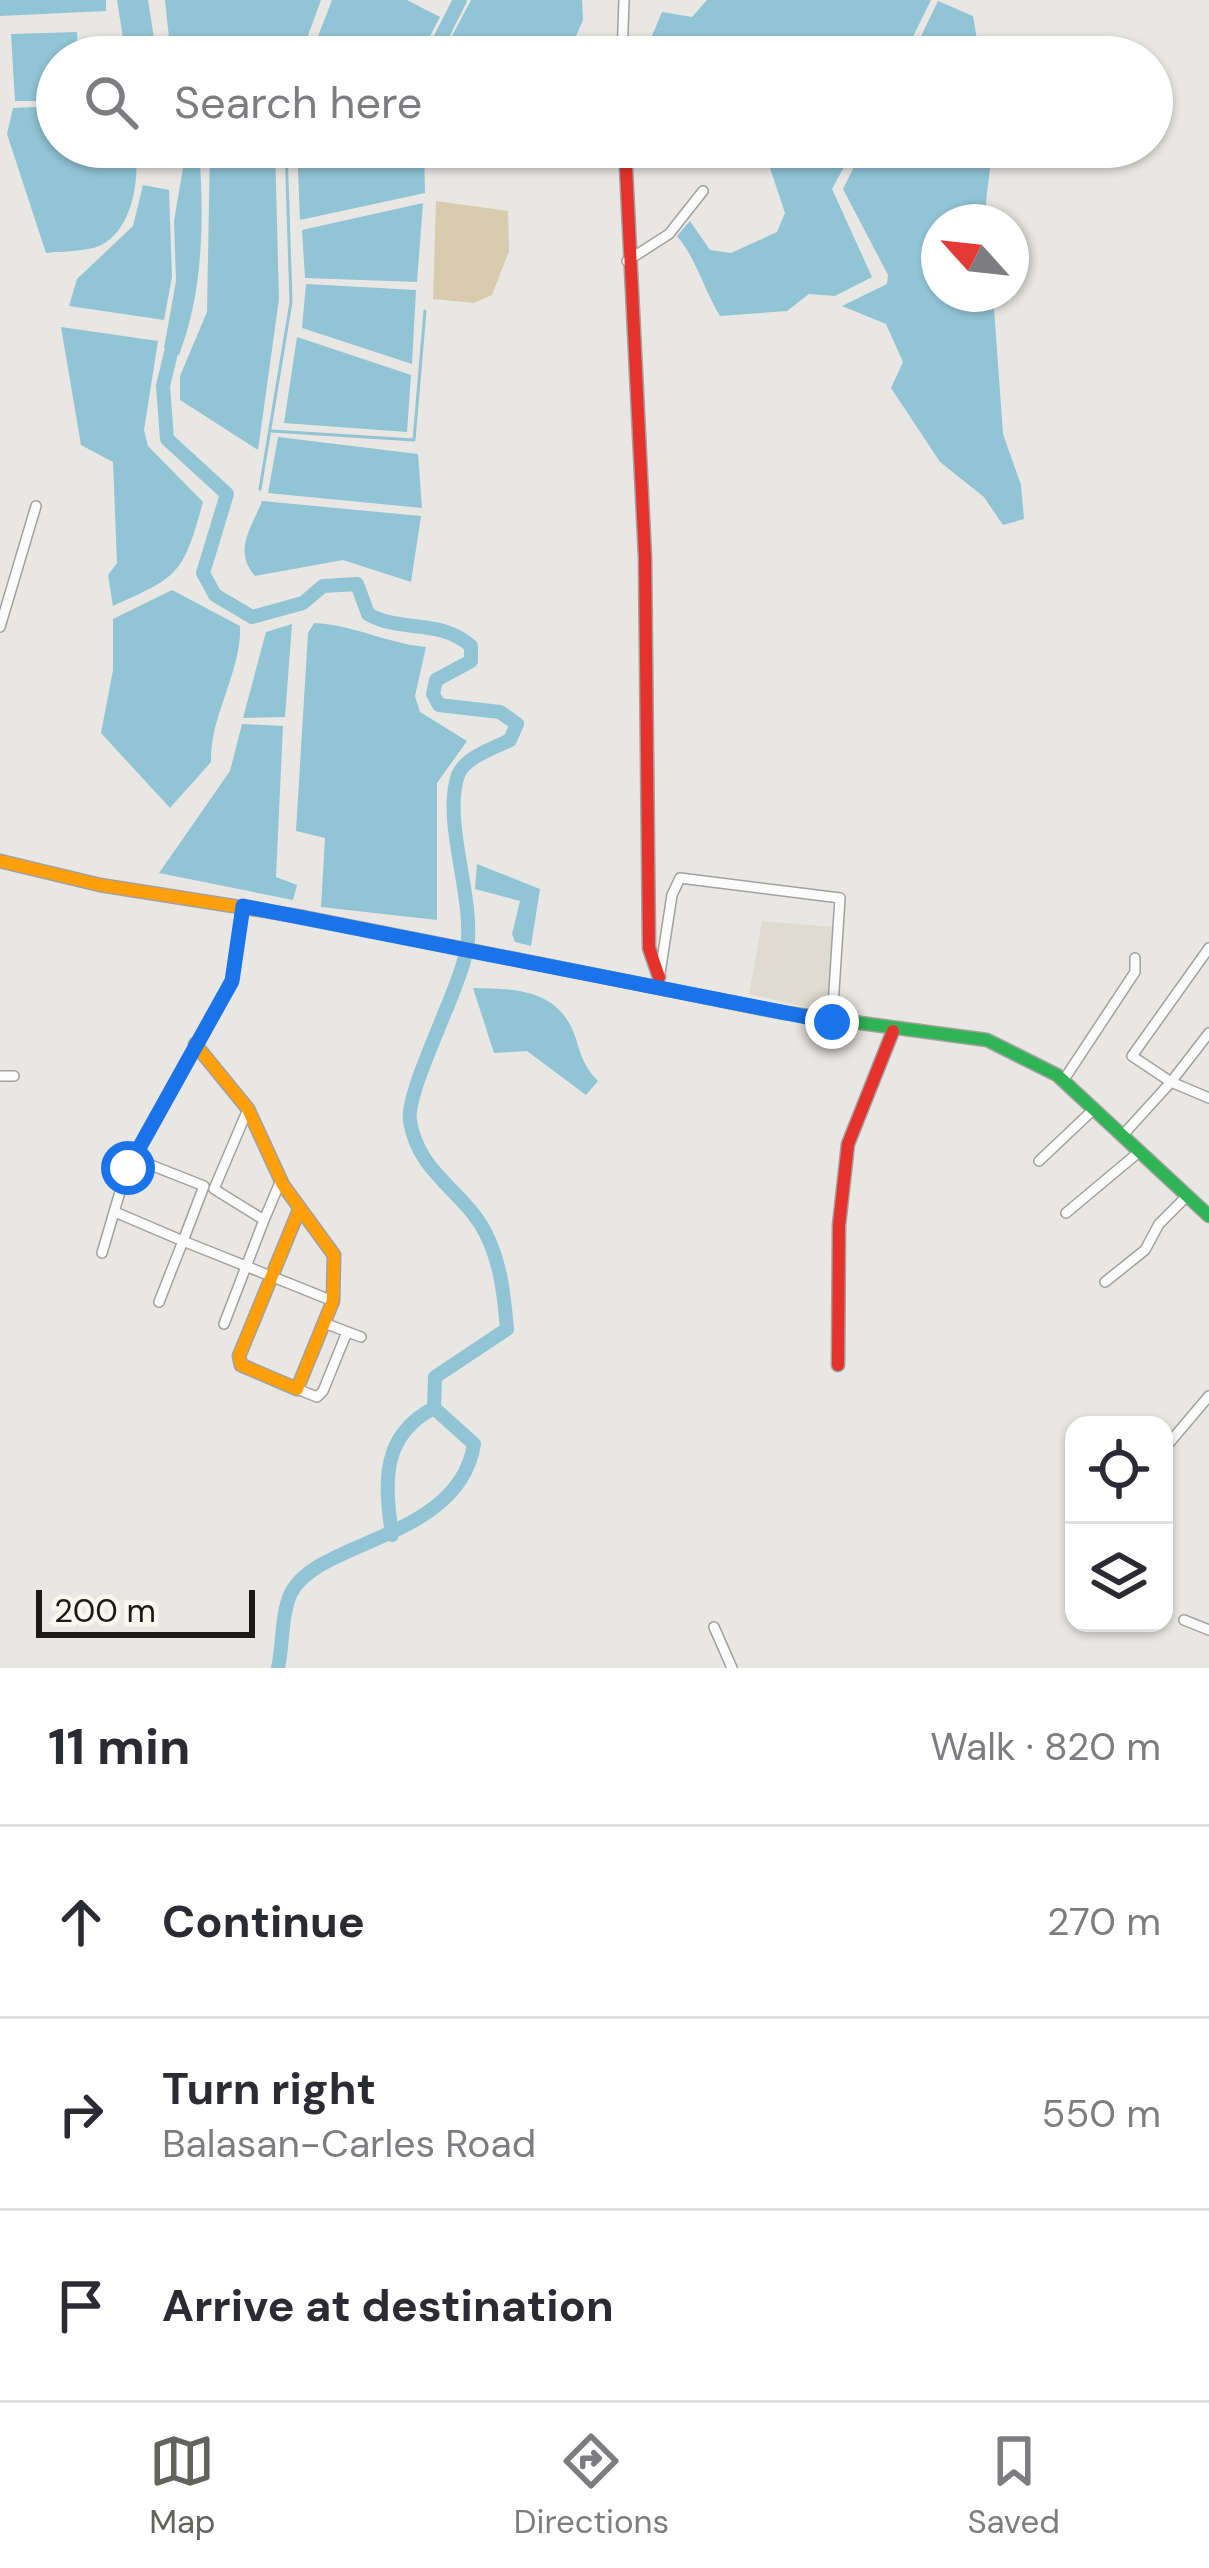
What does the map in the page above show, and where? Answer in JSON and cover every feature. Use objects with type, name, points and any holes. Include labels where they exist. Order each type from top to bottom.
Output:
[{"type":"street","points":[[623,36],[624,0]]},
{"type":"street","points":[[628,168],[627,261],[636,333],[645,557],[650,948],[658,984]]},
{"type":"street","points":[[627,261],[669,234],[703,191]]},
{"type":"street","points":[[0,627],[36,506]]},
{"type":"street","points":[[0,861],[121,889],[243,906],[658,984],[832,1022],[987,1040],[1024,1054],[1063,1081],[1209,1216]]},
{"type":"street","points":[[658,984],[672,895],[680,878],[840,898],[832,1022]]},
{"type":"street","points":[[102,1253],[134,1158],[237,966],[243,906]]},
{"type":"street","points":[[1209,948],[1133,1049],[1136,1061],[1209,1098]]},
{"type":"street","points":[[1063,1081],[1135,972],[1136,958]]},
{"type":"street","points":[[838,1366],[839,1226],[848,1144],[892,1031]]},
{"type":"street","points":[[1122,1136],[1209,1033]]},
{"type":"street","points":[[195,1044],[248,1109],[281,1180],[334,1255],[333,1301],[297,1389]]},
{"type":"street","points":[[0,1076],[14,1076]]},
{"type":"street","points":[[159,1302],[183,1241],[248,1109]]},
{"type":"street","points":[[1039,1161],[1094,1109]]},
{"type":"street","points":[[1066,1213],[1139,1152]]},
{"type":"street","points":[[134,1158],[209,1188],[264,1220]]},
{"type":"street","points":[[224,1324],[281,1180]]},
{"type":"street","points":[[1105,1282],[1145,1250],[1159,1224],[1187,1196]]},
{"type":"street","points":[[299,1210],[238,1356],[241,1364],[317,1397],[347,1332]]},
{"type":"street","points":[[115,1212],[333,1301]]},
{"type":"street","points":[[324,1324],[362,1337]]},
{"type":"street","points":[[1173,1438],[1209,1396]]},
{"type":"street","points":[[1184,1620],[1209,1630]]},
{"type":"street","points":[[714,1627],[732,1668]]},
{"type":"shaded area","points":[[436,201],[508,211],[509,251],[492,295],[474,303],[433,299]]},
{"type":"shaded area","points":[[762,921],[835,927],[826,1012],[749,994]]},
{"type":"water","points":[[0,0],[106,0],[106,11],[0,16]]},
{"type":"water","points":[[117,0],[148,0],[154,36],[123,36]]},
{"type":"water","points":[[165,0],[321,0],[308,36],[169,36]]},
{"type":"water","points":[[332,0],[407,0],[440,17],[430,36],[318,36]]},
{"type":"water","points":[[471,0],[582,0],[583,20],[576,36],[452,36]]},
{"type":"water","points":[[707,0],[931,0],[913,36],[652,36],[662,12],[692,17]]},
{"type":"water","points":[[938,1],[973,16],[976,36],[921,36]]},
{"type":"water","points":[[77,32],[77,36],[36,36],[36,101],[15,101],[11,34]]},
{"type":"water","points":[[36,107],[36,168],[136,168],[128,214],[103,244],[46,253],[7,134],[13,108]]},
{"type":"water","points":[[183,168],[200,168],[198,279],[179,355],[164,348],[176,281],[174,221]]},
{"type":"water","points":[[210,168],[276,168],[279,299],[258,450],[180,400],[180,376],[207,312]]},
{"type":"water","points":[[298,168],[424,168],[425,193],[300,220]]},
{"type":"water","points":[[770,168],[844,168],[832,189],[872,277],[835,296],[809,294],[787,311],[720,316],[677,236],[690,221],[710,250],[731,253],[777,232],[785,213]]},
{"type":"water","points":[[854,168],[990,168],[986,204],[921,204],[921,312],[994,312],[1003,434],[1021,485],[1024,519],[1003,525],[984,497],[940,462],[891,388],[903,362],[886,324],[842,306],[887,284],[888,275],[843,189]]},
{"type":"water","points":[[143,185],[169,190],[172,277],[164,320],[69,306],[77,279],[133,226]]},
{"type":"water","points":[[423,203],[417,282],[305,278],[302,230]]},
{"type":"water","points":[[306,284],[416,290],[412,364],[302,328]]},
{"type":"water","points":[[61,327],[158,341],[144,430],[148,446],[203,502],[176,570],[113,606],[108,575],[117,563],[113,462],[81,445]]},
{"type":"water","points":[[297,337],[411,375],[407,432],[284,423]]},
{"type":"water","points":[[278,437],[418,454],[422,508],[268,493]]},
{"type":"water","points":[[262,501],[421,516],[411,582],[343,560],[255,576],[245,549]]},
{"type":"water","points":[[172,590],[240,626],[211,762],[170,808],[101,733],[113,670],[113,619]]},
{"type":"water","points":[[314,623],[426,647],[415,696],[420,712],[467,741],[437,783],[437,920],[321,907],[325,838],[296,831],[308,633]]},
{"type":"water","points":[[292,624],[285,717],[243,718],[266,632]]},
{"type":"water","points":[[242,724],[283,726],[276,877],[297,885],[293,900],[159,873],[230,771]]},
{"type":"water","points":[[477,864],[540,889],[531,946],[515,942],[512,934],[520,901],[475,889]]},
{"type":"water","points":[[473,988],[521,991],[548,1001],[569,1022],[584,1062],[598,1081],[586,1095],[527,1051],[494,1053]]},
{"type":"waterway","points":[[442,36],[460,0]]},
{"type":"waterway","points":[[260,489],[291,302],[287,168]]},
{"type":"waterway","points":[[272,431],[414,440],[425,311]]},
{"type":"waterway","points":[[175,336],[163,386],[167,439],[227,494],[203,573],[215,595],[252,617],[303,603],[323,586],[357,584],[368,614],[446,632],[471,646],[471,661],[436,680],[433,694],[439,705],[500,712],[517,724],[510,740],[474,758],[458,775],[454,815],[467,907],[467,948],[416,1087],[410,1121],[431,1168],[485,1232],[498,1267],[507,1329],[435,1377],[434,1408],[474,1444],[463,1476],[443,1500],[417,1519],[306,1575],[288,1601],[278,1668]]},
{"type":"waterway","points":[[392,1535],[390,1461],[404,1432],[434,1408]]},
{"type":"traffic: fast","points":[[645,985],[779,1012],[987,1040],[1057,1075],[1209,1216]]},
{"type":"traffic: slow","points":[[0,861],[100,885],[303,917],[645,985]]},
{"type":"traffic: slow","points":[[195,1044],[248,1109],[283,1185],[334,1255],[333,1301],[297,1389],[241,1365],[239,1356],[299,1210]]},
{"type":"traffic: jam","points":[[626,168],[645,557],[649,948],[659,977]]},
{"type":"traffic: jam","points":[[838,1365],[839,1225],[848,1144],[893,1031]]},
{"type":"route","points":[[128,1168],[232,981],[243,906],[832,1022]]}]
